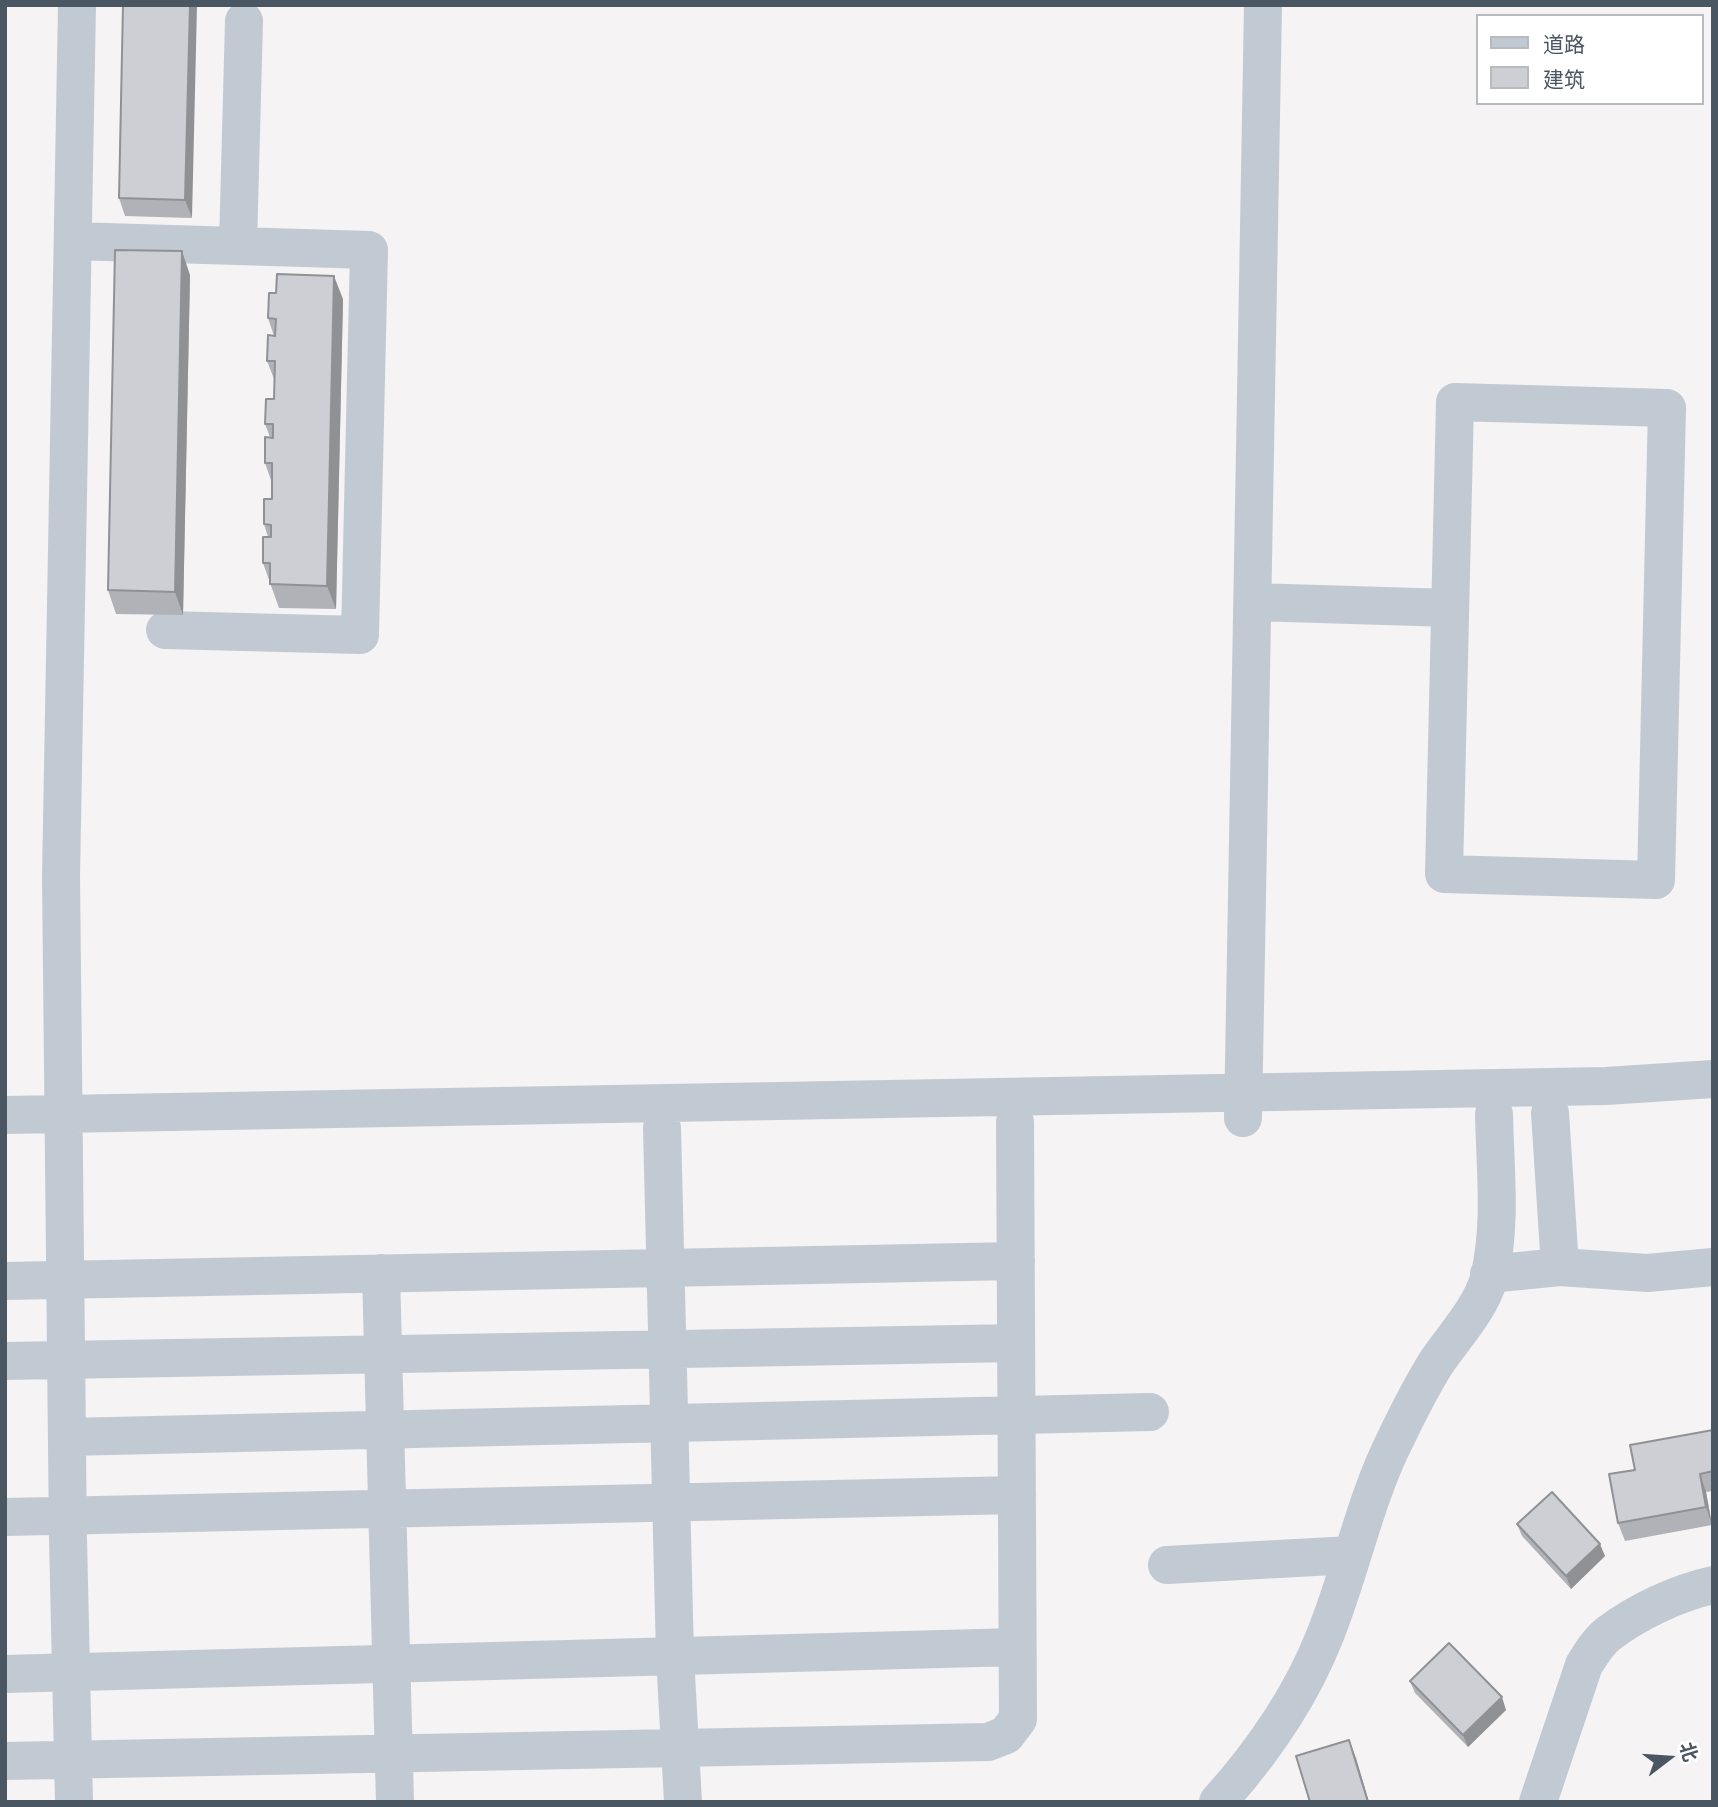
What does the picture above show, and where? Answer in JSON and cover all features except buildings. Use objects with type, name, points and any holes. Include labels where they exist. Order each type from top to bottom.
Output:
[{"type":"street","points":[[74,1802],[61,876],[77,5]]},
{"type":"street","points":[[1243,1106],[1263,5]]},
{"type":"street","points":[[238,245],[244,21]]},
{"type":"street","points":[[73,240],[369,250],[360,635],[165,629]]},
{"type":"street","points":[[1455,402],[1667,408],[1656,880],[1444,874],[1450,608],[1455,402]]},
{"type":"street","points":[[1252,602],[1450,608]]},
{"type":"street","points":[[5,1115],[64,1127],[662,1128],[1015,1122],[1713,1079]]},
{"type":"street","points":[[5,1140],[64,1127],[1243,1106],[1494,1114],[1607,1112],[1713,1105]]},
{"type":"street","points":[[1550,1112],[1560,1267]]},
{"type":"street","points":[[1218,1802],[1271,1735],[1300,1688],[1324,1639],[1395,1440],[1435,1365],[1477,1306],[1489,1274],[1496,1241],[1494,1114]]},
{"type":"street","points":[[5,1762],[988,1742],[1006,1735],[1018,1719],[1015,1122]]},
{"type":"street","points":[[662,1128],[675,1656],[683,1802]]},
{"type":"street","points":[[5,1280],[1016,1261]]},
{"type":"street","points":[[1489,1274],[1560,1267],[1647,1273],[1713,1267]]},
{"type":"street","points":[[381,1273],[395,1802]]},
{"type":"street","points":[[5,1361],[1016,1343]]},
{"type":"street","points":[[67,1437],[1150,1412]]},
{"type":"street","points":[[5,1517],[1017,1495]]},
{"type":"street","points":[[1167,1565],[1352,1555]]},
{"type":"street","points":[[1538,1802],[1584,1665],[1594,1648],[1607,1635],[1648,1610],[1713,1586]]},
{"type":"street","points":[[5,1674],[1017,1647]]}]
